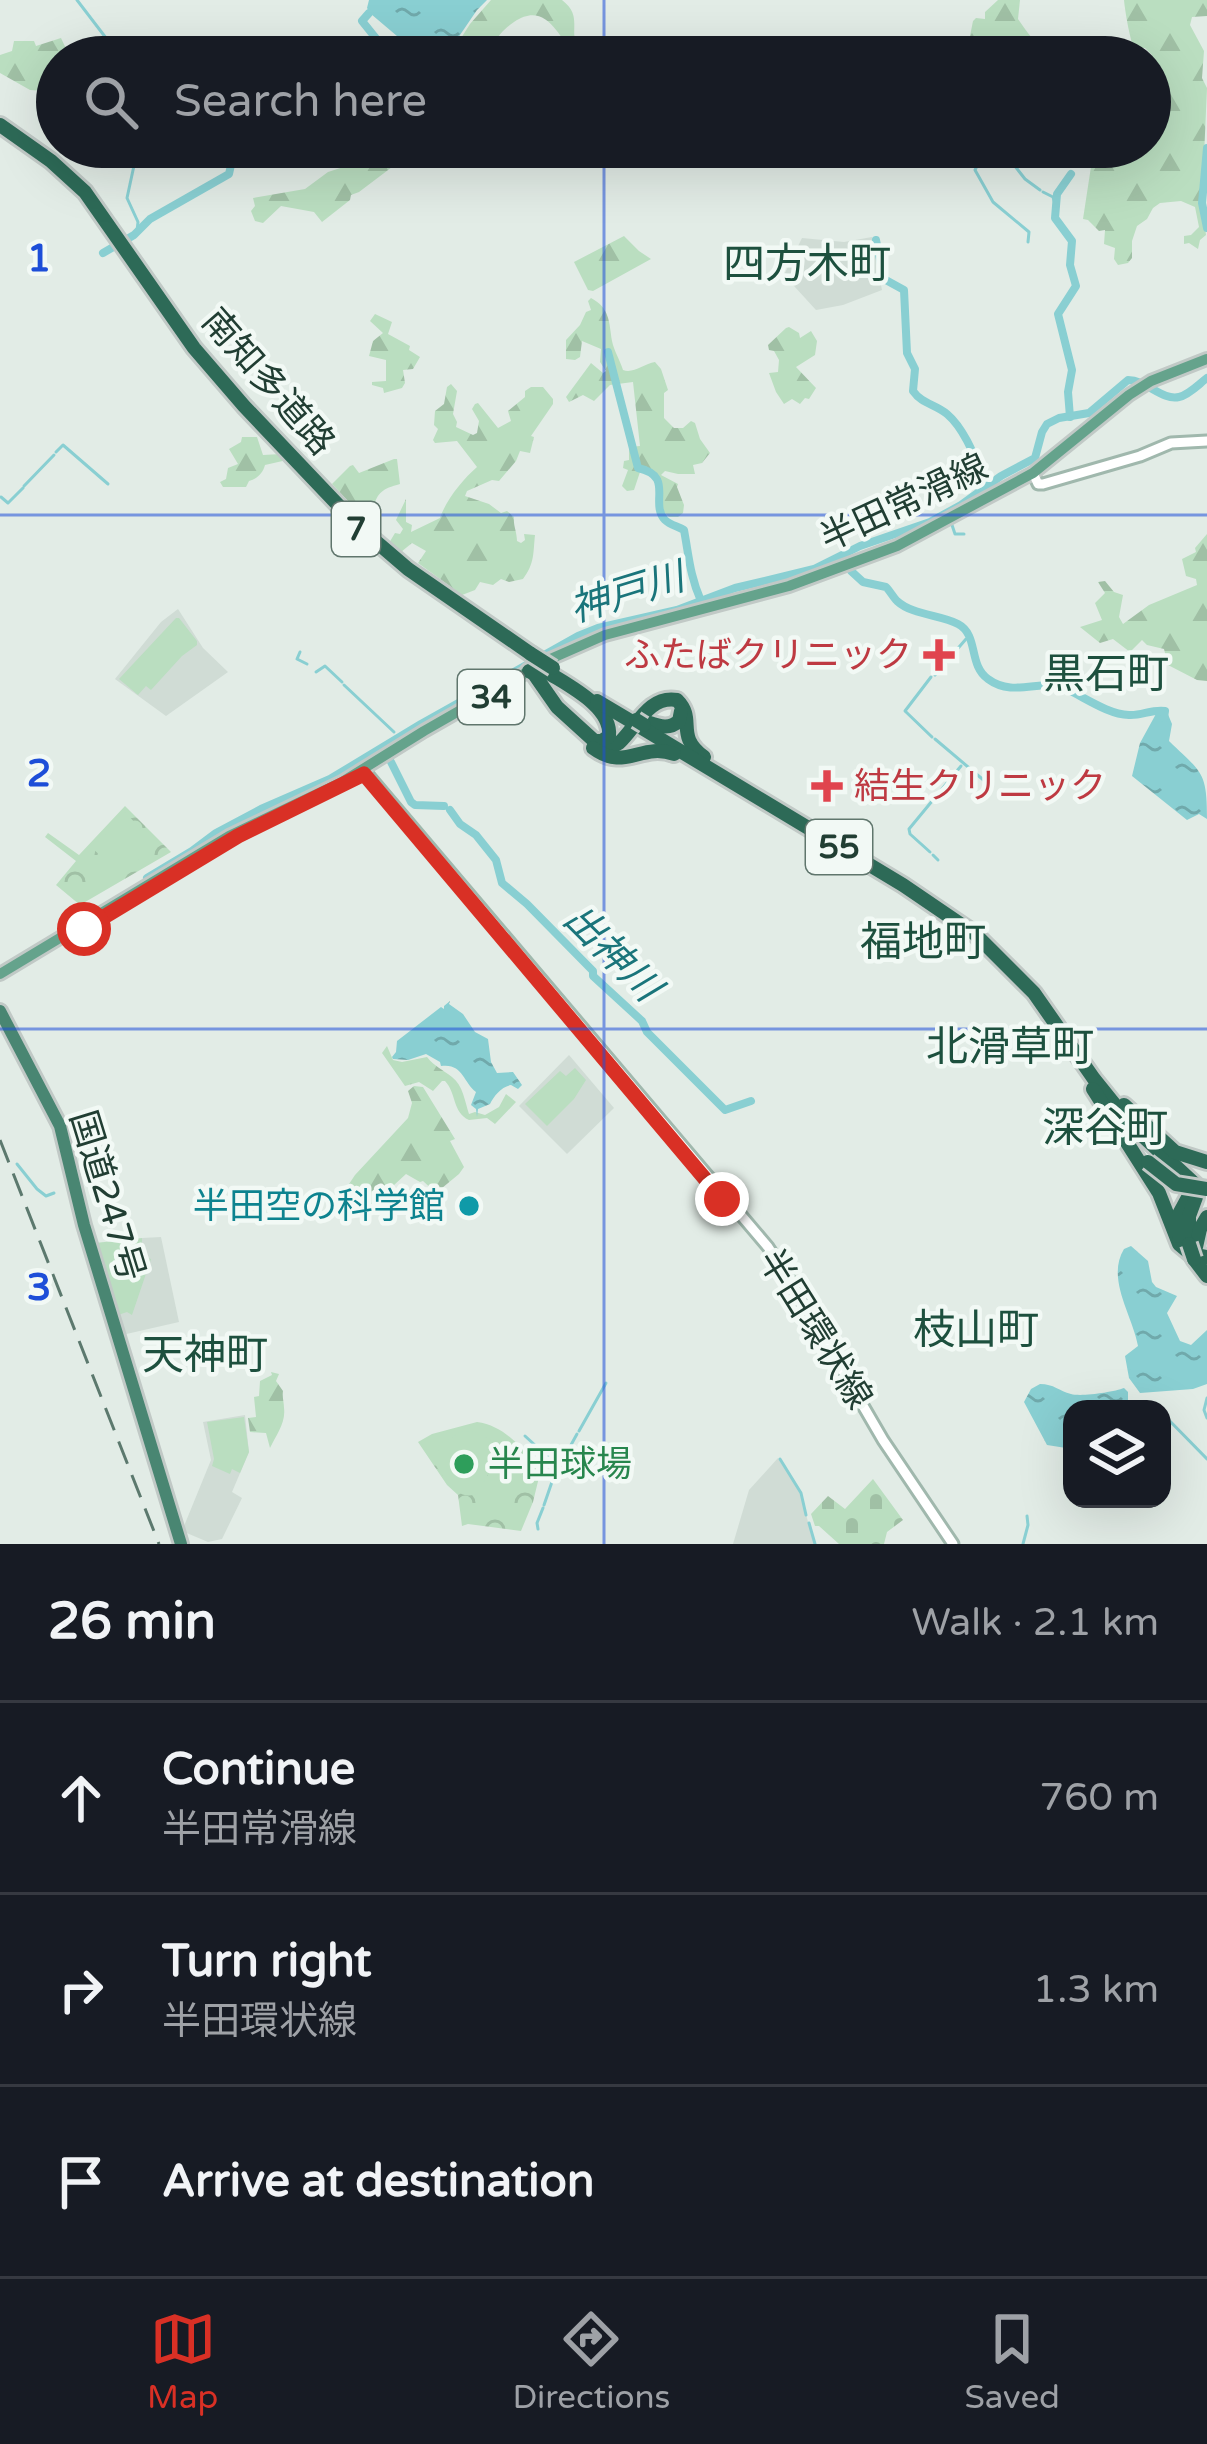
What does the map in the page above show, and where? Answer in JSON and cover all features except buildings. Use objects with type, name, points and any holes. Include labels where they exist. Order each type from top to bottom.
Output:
[{"type":"highway","name":"南知多道路","points":[[0,128],[36,155]]},
{"type":"highway","name":"南知多道路","points":[[53,168],[92,203],[162,311],[209,369],[376,543],[535,665],[640,722]]},
{"type":"highway","name":"南知多道路","points":[[535,665],[640,722]]},
{"type":"highway","points":[[535,665],[607,719],[610,732],[606,739],[592,744]]},
{"type":"highway","points":[[535,665],[549,704],[604,756],[616,759],[664,750],[721,776]]},
{"type":"highway","points":[[592,744],[616,746],[651,706],[674,698],[685,710],[686,736],[692,746],[746,786]]},
{"type":"highway","points":[[592,744],[606,752],[619,748],[653,710],[662,703],[674,702],[682,712],[673,726],[660,727],[640,722]]},
{"type":"highway","name":"55","points":[[640,722],[955,919],[1009,965],[1045,1007],[1131,1125],[1204,1187]]},
{"type":"highway","name":"55","points":[[640,722],[905,881],[978,931],[1033,985],[1145,1135],[1204,1187]]},
{"type":"highway","points":[[1045,1007],[1159,1193],[1179,1244],[1201,1258]]},
{"type":"highway","name":"国道247号","points":[[0,1011],[60,1126],[84,1225],[181,1544]]},
{"type":"highway","points":[[1096,1075],[1180,1154],[1207,1159]]},
{"type":"highway","points":[[1098,1097],[1148,1162],[1176,1184],[1204,1187],[1189,1216],[1201,1258]]},
{"type":"highway","points":[[1201,1258],[1199,1229],[1207,1217]]},
{"type":"main road","name":"半田常滑線","points":[[0,976],[238,836],[364,771],[535,665],[596,638],[847,567],[924,533],[1034,473],[1147,384],[1207,359]]},
{"type":"main road","points":[[1034,473],[1038,484],[1043,484],[1164,445],[1207,441]]},
{"type":"main road","name":"半田環状線","points":[[364,771],[769,1255],[893,1463],[951,1544]]},
{"type":"shaded area","points":[[872,237],[882,290],[816,310],[784,275],[802,238],[844,242]]},
{"type":"shaded area","points":[[178,609],[203,648],[228,672],[166,716],[115,679],[161,622]]},
{"type":"shaded area","points":[[569,1055],[614,1108],[567,1154],[519,1106]]},
{"type":"shaded area","points":[[161,1237],[179,1322],[122,1335],[99,1258],[142,1255],[142,1238]]},
{"type":"shaded area","points":[[245,1415],[249,1452],[232,1492],[242,1498],[222,1539],[208,1542],[182,1531],[211,1460],[203,1422]]},
{"type":"shaded area","points":[[778,1458],[800,1492],[814,1544],[733,1544],[749,1490]]},
{"type":"green space","points":[[491,0],[562,0],[573,15],[574,36],[560,36],[550,23],[534,15],[514,22],[499,36],[462,36]]},
{"type":"green space","points":[[998,0],[1020,0],[1018,19],[1031,36],[970,36],[973,21],[985,19],[985,12]]},
{"type":"green space","points":[[1124,0],[1207,0],[1207,16],[1192,17],[1190,25],[1204,51],[1202,78],[1207,88],[1202,202],[1206,235],[1198,249],[1184,244],[1184,236],[1199,227],[1195,207],[1181,201],[1160,203],[1137,226],[1132,258],[1118,265],[1115,248],[1104,244],[1105,230],[1083,219],[1091,168],[1171,168],[1171,36],[1130,36]]},
{"type":"green space","points":[[14,41],[34,41],[36,90],[0,73],[0,55],[12,51]]},
{"type":"green space","points":[[391,168],[322,222],[314,212],[281,206],[263,223],[255,221],[253,198],[305,189],[328,172]]},
{"type":"green space","points":[[624,236],[651,259],[588,290],[574,262]]},
{"type":"green space","points":[[591,298],[608,316],[623,370],[655,362],[668,390],[664,418],[674,428],[695,423],[710,453],[693,465],[695,474],[665,471],[661,475],[678,484],[684,505],[678,517],[663,511],[659,479],[647,467],[642,466],[634,490],[622,486],[629,447],[640,446],[633,382],[610,385],[594,401],[583,395],[569,402],[566,397],[591,363],[606,371],[600,362],[601,349],[582,341],[580,357],[566,359],[566,340],[591,310]]},
{"type":"green space","points":[[375,314],[392,322],[388,334],[420,357],[413,369],[403,370],[402,388],[384,393],[383,388],[372,385],[386,381],[386,360],[369,356],[373,341],[383,333],[370,321]]},
{"type":"green space","points":[[789,327],[800,338],[811,331],[817,341],[815,355],[796,367],[816,388],[800,404],[792,399],[784,404],[769,373],[778,372],[779,360],[768,345]]},
{"type":"green space","points":[[451,384],[457,391],[456,427],[473,435],[479,421],[472,409],[475,404],[498,428],[511,421],[508,411],[531,387],[543,387],[553,399],[531,436],[530,453],[520,451],[499,481],[467,491],[465,496],[514,517],[517,541],[525,540],[524,534],[535,535],[530,568],[523,579],[501,579],[493,585],[480,582],[462,595],[418,563],[426,551],[412,543],[401,552],[389,543],[403,529],[396,520],[406,499],[411,532],[440,518],[455,490],[477,467],[457,441],[433,440],[438,429],[435,411],[444,404]]},
{"type":"green space","points":[[242,437],[257,437],[263,455],[281,454],[287,460],[265,465],[246,487],[223,487],[220,482],[226,479],[228,468],[238,464],[229,449]]},
{"type":"green space","points":[[394,459],[400,484],[382,492],[367,517],[332,484],[350,466],[359,473]]},
{"type":"green space","points":[[1207,534],[1207,681],[1168,665],[1164,649],[1142,640],[1130,652],[1113,639],[1100,643],[1080,627],[1102,620],[1095,603],[1105,593],[1098,582],[1105,581],[1123,595],[1119,617],[1123,624],[1149,605],[1197,585],[1196,579],[1186,576],[1182,559],[1196,552]]},
{"type":"green space","points":[[176,618],[197,645],[151,690],[146,686],[138,695],[119,679]]},
{"type":"green space","points":[[125,806],[171,852],[80,905],[56,885],[76,861],[45,837],[48,833],[79,855]]},
{"type":"green space","points":[[125,812],[155,844],[122,875],[93,849]]},
{"type":"green space","points":[[387,1046],[393,1060],[427,1057],[456,1080],[469,1114],[485,1115],[499,1107],[506,1094],[516,1102],[495,1124],[487,1118],[469,1120],[445,1081],[433,1091],[419,1082],[405,1086],[382,1053]]},
{"type":"green space","points":[[575,1068],[586,1080],[547,1126],[525,1104],[560,1071],[566,1076]]},
{"type":"green space","points":[[423,1087],[455,1139],[450,1141],[464,1167],[436,1193],[406,1174],[374,1208],[347,1201],[355,1175],[408,1118],[412,1103],[408,1091]]},
{"type":"green space","points":[[142,1238],[142,1256],[151,1259],[132,1315],[118,1315],[95,1243]]},
{"type":"green space","points":[[271,1372],[279,1374],[276,1381],[283,1391],[284,1413],[270,1448],[266,1433],[250,1432],[248,1418],[256,1417],[254,1397],[259,1396],[260,1381]]},
{"type":"green space","points":[[244,1417],[249,1452],[240,1473],[232,1469],[230,1474],[212,1466],[207,1422]]},
{"type":"green space","points":[[477,1422],[505,1433],[541,1469],[521,1531],[462,1526],[458,1495],[418,1442]]},
{"type":"green space","name":"半田球場","points":[[462,1431],[490,1439],[494,1452],[481,1491],[473,1495],[453,1489],[434,1462],[441,1444]]},
{"type":"green space","points":[[873,1479],[903,1520],[887,1532],[884,1544],[839,1544],[815,1526],[811,1514],[828,1496],[845,1509]]},
{"type":"water","points":[[369,0],[487,0],[459,36],[397,36],[367,8]]},
{"type":"water","points":[[1157,712],[1167,712],[1172,724],[1169,741],[1200,774],[1207,819],[1199,814],[1187,820],[1132,776],[1140,743]]},
{"type":"water","points":[[450,1001],[475,1032],[488,1039],[497,1073],[513,1072],[522,1085],[501,1090],[490,1104],[478,1109],[477,1117],[471,1105],[476,1092],[458,1070],[441,1066],[426,1054],[408,1060],[392,1057],[397,1041]]},
{"type":"water","points":[[1131,1246],[1148,1261],[1156,1287],[1177,1296],[1167,1313],[1180,1341],[1191,1345],[1207,1330],[1207,1384],[1140,1393],[1129,1378],[1125,1356],[1138,1346],[1118,1272],[1124,1249]]},
{"type":"water","points":[[1049,1385],[1076,1395],[1124,1388],[1128,1400],[1063,1400],[1063,1448],[1047,1445],[1024,1402],[1031,1389]]},
{"type":"waterway","points":[[77,0],[104,36]]},
{"type":"waterway","points":[[369,13],[362,21],[374,36]]},
{"type":"waterway","points":[[1207,148],[1202,203],[1207,228]]},
{"type":"waterway","points":[[133,168],[127,198],[137,231]]},
{"type":"waterway","points":[[103,253],[150,219],[229,174],[230,168]]},
{"type":"waterway","points":[[976,168],[993,202],[1029,232],[1028,242]]},
{"type":"waterway","points":[[1016,168],[1040,190]]},
{"type":"waterway","points":[[1070,417],[1072,370],[1058,314],[1076,286],[1070,265],[1072,241],[1055,218],[1057,194],[1071,174]]},
{"type":"waterway","points":[[1043,192],[1053,197],[1056,207]]},
{"type":"waterway","points":[[876,240],[884,279],[904,290],[907,353],[915,369],[913,391],[954,421],[987,486]]},
{"type":"waterway","points":[[608,352],[638,468],[656,477],[665,520],[684,530],[701,601]]},
{"type":"waterway","name":"神戸川","points":[[147,878],[216,833],[330,779],[578,636],[814,569],[860,546],[930,522],[1035,458],[1047,424],[1089,413],[1128,380],[1179,397],[1207,378]]},
{"type":"waterway","points":[[56,452],[63,445],[108,484]]},
{"type":"waterway","points":[[24,486],[54,455]]},
{"type":"waterway","points":[[1,497],[8,503],[23,488]]},
{"type":"waterway","points":[[952,525],[955,534],[964,534]]},
{"type":"waterway","points":[[851,571],[863,582],[886,587],[903,606],[958,624],[982,673],[996,684],[1059,686],[1118,713],[1165,711],[1164,718]]},
{"type":"waterway","points":[[935,675],[966,639]]},
{"type":"waterway","points":[[300,652],[297,659],[307,664]]},
{"type":"waterway","points":[[316,672],[325,666],[342,682]]},
{"type":"waterway","points":[[931,677],[905,711],[932,737]]},
{"type":"waterway","points":[[344,685],[394,732]]},
{"type":"waterway","points":[[935,739],[987,783]]},
{"type":"waterway","name":"出神川","points":[[391,762],[411,802],[444,806]]},
{"type":"waterway","points":[[930,852],[909,829],[961,766]]},
{"type":"waterway","name":"出神川","points":[[450,810],[496,860],[502,883],[725,1110],[751,1101]]},
{"type":"waterway","points":[[933,855],[938,860]]},
{"type":"waterway","points":[[17,1164],[37,1189],[46,1196],[54,1193]]},
{"type":"waterway","points":[[579,1431],[606,1383]]},
{"type":"waterway","points":[[1207,1398],[1207,1418]]},
{"type":"waterway","points":[[1171,1422],[1207,1459]]},
{"type":"waterway","points":[[555,1474],[577,1434]]},
{"type":"waterway","points":[[525,1436],[548,1457]]},
{"type":"waterway","points":[[780,1459],[801,1493],[806,1515]]},
{"type":"waterway","points":[[544,1505],[554,1476]]},
{"type":"waterway","points":[[538,1529],[543,1508]]},
{"type":"waterway","points":[[1023,1544],[1027,1516]]},
{"type":"waterway","points":[[809,1523],[815,1544]]},
{"type":"railway","points":[[0,1140],[159,1544]]},
{"type":"place","name":"ふたばクリニック","points":[[939,655]]},
{"type":"place","name":"結生クリニック","points":[[827,786]]},
{"type":"place","name":"半田空の科学館","points":[[469,1206]]},
{"type":"place","name":"半田球場","points":[[464,1464]]},
{"type":"district","name":"四方木町","points":[[807,264]]},
{"type":"district","name":"黒石町","points":[[1106,674]]},
{"type":"district","name":"福地町","points":[[923,942]]},
{"type":"district","name":"北滑草町","points":[[1010,1047]]},
{"type":"district","name":"深谷町","points":[[1105,1128]]},
{"type":"district","name":"枝山町","points":[[976,1330]]},
{"type":"district","name":"天神町","points":[[205,1355]]},
{"type":"route","points":[[84,929],[238,836],[364,774],[722,1199]]}]
